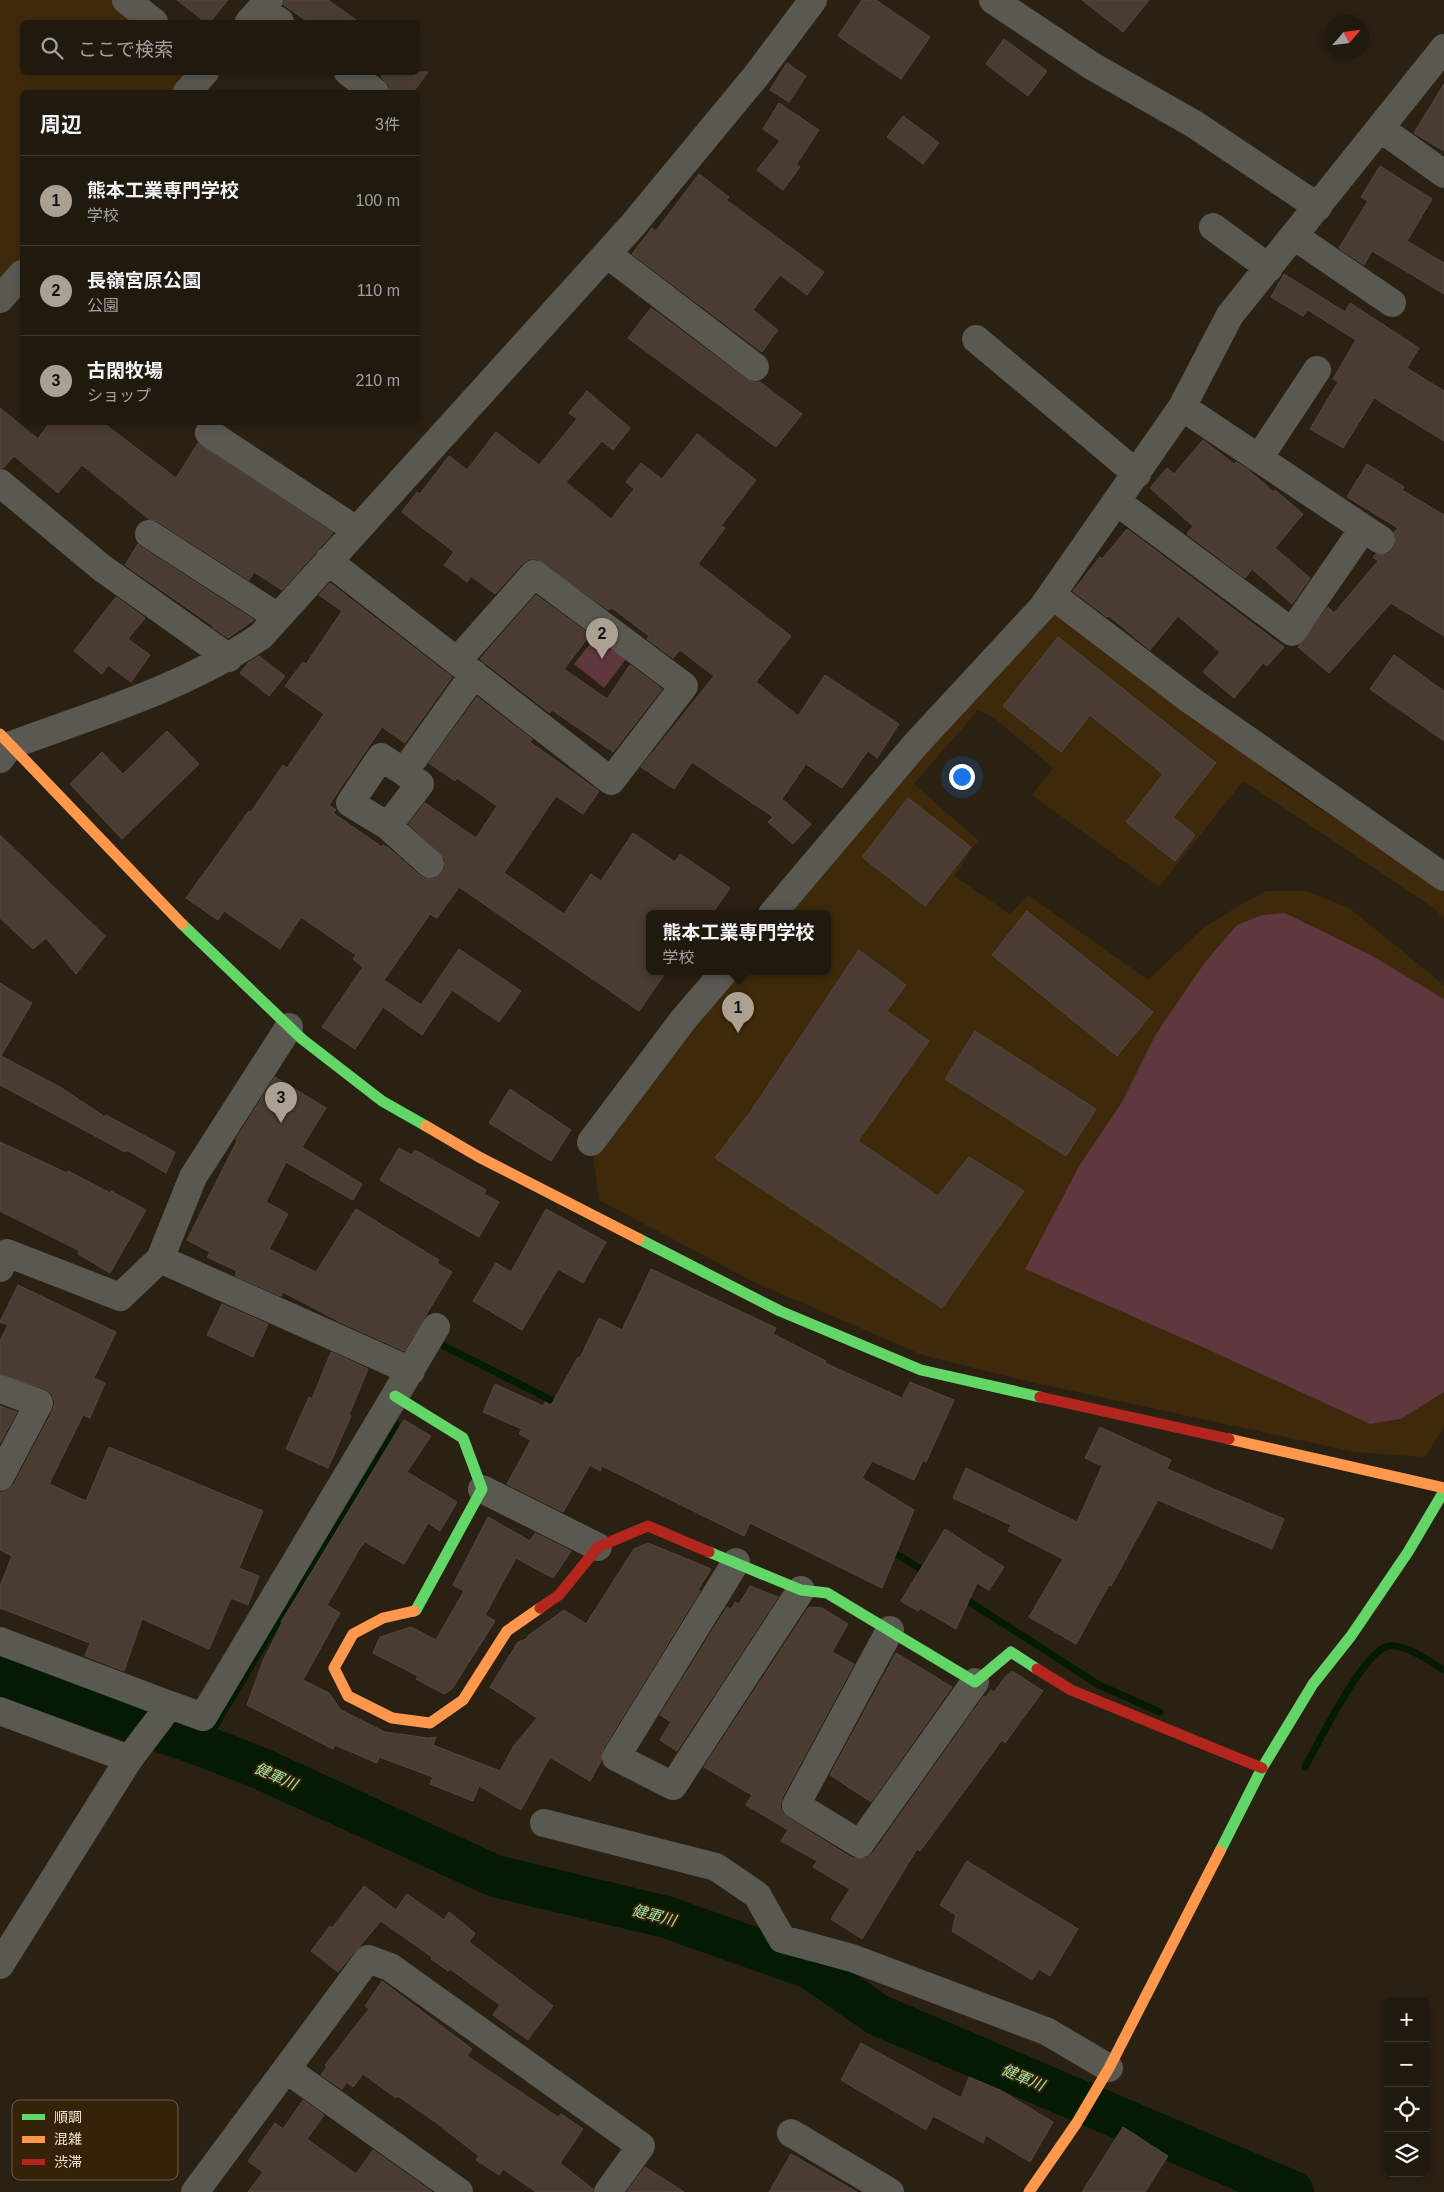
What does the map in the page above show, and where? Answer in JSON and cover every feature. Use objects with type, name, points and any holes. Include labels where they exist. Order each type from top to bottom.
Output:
[{"type":"street","points":[[126,0],[151,20]]},
{"type":"street","points":[[813,0],[756,76],[607,254],[261,636],[229,658],[160,689],[4,746],[289,1028],[382,1101],[479,1157],[780,1312],[921,1370],[1444,1490],[1408,1552],[1351,1636],[1313,1684],[1262,1768],[1109,2068],[1076,2124],[1029,2192]]},
{"type":"street","points":[[993,0],[1092,66],[1194,124],[1318,207]]},
{"type":"street","points":[[775,910],[915,745],[1042,608],[1182,407],[1230,315],[1444,48]]},
{"type":"street","points":[[190,90],[202,75]]},
{"type":"street","points":[[352,75],[372,90]]},
{"type":"street","points":[[1380,128],[1444,174]]},
{"type":"street","points":[[1213,227],[1268,268]]},
{"type":"street","points":[[1294,236],[1392,303]]},
{"type":"street","points":[[607,254],[754,367]]},
{"type":"street","points":[[0,298],[20,276]]},
{"type":"street","points":[[976,340],[1137,474]]},
{"type":"street","points":[[1259,458],[1317,370]]},
{"type":"street","points":[[1128,510],[1292,632],[1372,535],[1182,407]]},
{"type":"street","points":[[209,433],[356,530]]},
{"type":"street","points":[[0,482],[102,568],[229,658]]},
{"type":"street","points":[[149,534],[278,617]]},
{"type":"street","points":[[328,561],[466,668],[611,781],[684,686],[534,574],[466,668],[404,772]]},
{"type":"street","points":[[1052,595],[1189,699],[1444,877]]},
{"type":"street","points":[[388,826],[420,784],[381,757],[350,803],[388,826],[430,864]]},
{"type":"street","points":[[591,1142],[683,1020],[721,975]]},
{"type":"street","points":[[0,1268],[7,1253],[120,1297],[160,1259],[193,1177],[289,1028]]},
{"type":"street","points":[[160,1259],[411,1371]]},
{"type":"street","points":[[0,1641],[203,1717],[436,1327]]},
{"type":"street","points":[[0,1389],[39,1403],[0,1477]]},
{"type":"street","points":[[396,1396],[463,1438],[482,1489],[598,1547]]},
{"type":"street","points":[[482,1489],[416,1610],[383,1618],[353,1634],[334,1668],[348,1696],[392,1718],[430,1723],[463,1700],[507,1631],[559,1595],[598,1547],[648,1526],[801,1590],[827,1592],[975,1682]]},
{"type":"street","points":[[736,1562],[616,1757],[672,1786],[801,1590]]},
{"type":"street","points":[[890,1630],[796,1805],[860,1844],[975,1682],[1011,1652],[1071,1690],[1262,1768]]},
{"type":"street","points":[[0,1964],[129,1759],[170,1705]]},
{"type":"street","points":[[0,1711],[129,1759]]},
{"type":"street","points":[[544,1823],[716,1867],[757,1895],[782,1939],[852,1958],[1046,2031],[1109,2068]]},
{"type":"street","points":[[204,2189],[286,2069],[368,1960],[390,1967],[641,2146],[608,2192]]},
{"type":"street","points":[[286,2069],[459,2192]]},
{"type":"street","points":[[791,2133],[890,2192]]},
{"type":"shaded area","points":[[0,0],[110,0],[135,20],[20,20],[20,75],[191,75],[178,90],[20,90],[20,267],[0,289]]},
{"type":"shaded area","points":[[1058,609],[1294,792],[1444,890],[1444,919],[1435,909],[1243,781],[1159,887],[1032,795],[1053,768],[997,720],[978,710],[914,784],[978,840],[954,876],[1010,914],[1028,895],[1148,980],[1202,929],[1237,907],[1266,891],[1307,891],[1349,908],[1444,985],[1444,999],[1371,955],[1285,913],[1237,925],[1205,962],[1157,1034],[1122,1102],[1079,1166],[1025,1269],[1209,1350],[1370,1424],[1401,1419],[1444,1392],[1444,1427],[1425,1457],[1355,1452],[1031,1382],[925,1356],[756,1283],[599,1200],[591,1142],[725,975],[831,975],[831,910],[784,910]],"holes":[[[908,798],[971,847],[925,906],[862,857]],[[1028,911],[1152,1012],[1118,1056],[992,955]],[[859,950],[906,985],[788,1153],[906,1236],[1023,1191],[942,1308],[715,1159],[751,1111]],[[896,1018],[929,1041],[847,1157]],[[975,1031],[1096,1109],[1066,1156],[945,1079]],[[869,1149],[920,1183],[895,1219]]]},
{"type":"shaded area","points":[[600,631],[630,654],[604,688],[574,664]]},
{"type":"shaded area","points":[[1285,913],[1371,955],[1444,999],[1444,1392],[1401,1419],[1370,1424],[1209,1350],[1025,1269],[1079,1166],[1122,1102],[1156,1034],[1205,962],[1237,925],[1262,915]]},
{"type":"building","points":[[177,0],[228,0],[212,20],[202,20]]},
{"type":"building","points":[[284,0],[328,0],[356,20],[305,20],[284,5]]},
{"type":"building","points":[[862,0],[876,0],[930,37],[901,79],[838,36]]},
{"type":"building","points":[[1082,0],[1149,0],[1123,32]]},
{"type":"building","points":[[1004,39],[1047,71],[1028,96],[986,64]]},
{"type":"building","points":[[787,63],[806,76],[789,102],[770,90]]},
{"type":"building","points":[[420,72],[428,72],[414,90],[390,90],[389,85],[381,77],[383,75],[420,75]]},
{"type":"building","points":[[1444,84],[1444,151],[1414,133]]},
{"type":"building","points":[[779,103],[819,130],[796,165],[800,167],[783,190],[757,170],[780,141],[763,129]]},
{"type":"building","points":[[903,116],[939,143],[923,164],[887,137]]},
{"type":"building","points":[[1380,166],[1432,199],[1407,241],[1444,263],[1444,294],[1372,251],[1364,265],[1339,248],[1368,201],[1361,197]]},
{"type":"building","points":[[699,174],[729,197],[726,200],[824,272],[807,295],[780,275],[753,310],[778,330],[762,352],[632,254],[652,228],[656,231]]},
{"type":"building","points":[[1284,274],[1345,312],[1350,303],[1419,348],[1407,368],[1444,391],[1444,441],[1374,398],[1343,448],[1310,429],[1338,382],[1333,379],[1356,340],[1308,310],[1303,316],[1271,297]]},
{"type":"building","points":[[651,308],[746,379],[760,382],[802,414],[776,447],[628,338]]},
{"type":"building","points":[[587,391],[630,428],[613,450],[602,441],[566,482],[611,519],[634,489],[626,482],[641,463],[662,479],[697,434],[756,480],[721,526],[725,528],[698,564],[791,636],[756,682],[798,716],[825,675],[899,724],[877,758],[868,751],[842,788],[806,764],[782,799],[811,824],[793,844],[768,822],[773,817],[692,762],[674,789],[641,767],[714,676],[680,650],[673,658],[647,639],[649,636],[612,608],[608,610],[537,559],[529,559],[523,563],[495,594],[471,576],[467,582],[444,565],[454,552],[402,512],[417,492],[420,494],[449,456],[467,470],[496,432],[539,465],[577,419],[569,413]]},
{"type":"building","points":[[0,408],[38,439],[48,425],[106,425],[176,478],[198,443],[333,533],[282,590],[254,572],[249,580],[157,521],[149,519],[82,465],[58,493],[14,456],[3,468],[0,468]]},
{"type":"building","points":[[1203,440],[1234,464],[1236,462],[1246,468],[1303,514],[1275,548],[1310,578],[1292,604],[1252,569],[1245,578],[1187,534],[1193,526],[1150,488],[1167,468],[1174,474]]},
{"type":"building","points":[[1367,464],[1404,487],[1402,490],[1444,515],[1444,636],[1391,603],[1329,673],[1298,647],[1328,607],[1334,613],[1378,561],[1373,557],[1376,554],[1388,554],[1394,548],[1396,542],[1394,532],[1398,528],[1347,497]]},
{"type":"building","points":[[1127,529],[1284,647],[1267,666],[1263,663],[1234,698],[1203,672],[1220,652],[1178,616],[1150,650],[1109,616],[1107,617],[1073,591],[1100,557],[1102,559]]},
{"type":"building","points":[[138,544],[254,620],[228,638],[125,565]]},
{"type":"building","points":[[330,583],[452,677],[405,743],[382,727],[329,805],[336,810],[333,813],[382,847],[383,845],[389,848],[420,876],[426,879],[434,879],[441,875],[445,868],[445,859],[409,824],[425,803],[476,838],[497,806],[457,778],[455,781],[429,763],[477,697],[532,739],[530,742],[599,791],[583,814],[556,796],[504,873],[564,914],[591,874],[601,881],[633,833],[675,862],[680,854],[730,888],[715,910],[646,910],[646,975],[664,975],[639,1011],[459,887],[437,918],[430,914],[384,980],[421,1005],[459,949],[521,991],[499,1022],[452,990],[422,1035],[383,1007],[355,1049],[322,1027],[363,967],[353,959],[356,955],[301,917],[280,949],[224,911],[218,920],[186,898],[249,811],[251,812],[283,765],[287,768],[324,714],[285,686],[303,662],[306,664],[342,611],[319,595]]},
{"type":"building","points":[[536,595],[590,635],[564,669],[607,699],[630,665],[662,689],[613,752],[552,710],[550,713],[480,659]]},
{"type":"building","points":[[116,597],[145,618],[128,639],[150,655],[131,682],[108,665],[102,674],[74,651]]},
{"type":"building","points":[[1058,637],[1216,763],[1173,817],[1195,835],[1175,861],[1126,822],[1163,774],[1090,715],[1061,752],[1003,706]]},
{"type":"building","points":[[1394,655],[1444,691],[1444,741],[1370,689]]},
{"type":"building","points":[[259,656],[285,676],[269,696],[240,673],[248,663]]},
{"type":"building","points":[[167,731],[199,764],[122,839],[70,784],[102,752],[123,774]]},
{"type":"building","points":[[908,798],[971,847],[925,906],[862,857]]},
{"type":"building","points":[[0,835],[105,936],[76,974],[46,938],[33,949],[0,918]]},
{"type":"building","points":[[1027,911],[1153,1012],[1117,1056],[992,955]]},
{"type":"building","points":[[859,950],[906,985],[887,1011],[929,1041],[858,1141],[938,1196],[969,1157],[1024,1191],[942,1308],[715,1158],[751,1111]]},
{"type":"building","points":[[0,983],[32,1003],[1,1056],[60,1087],[105,1117],[106,1115],[175,1152],[166,1173],[127,1150],[125,1152],[0,1085]]},
{"type":"building","points":[[975,1031],[1096,1109],[1066,1156],[945,1079]]},
{"type":"building","points":[[275,1077],[326,1108],[302,1147],[362,1184],[353,1200],[286,1162],[266,1202],[288,1214],[269,1249],[316,1272],[356,1209],[439,1260],[437,1263],[452,1272],[404,1351],[342,1323],[283,1292],[281,1296],[235,1276],[237,1271],[207,1257],[210,1252],[187,1240],[237,1141],[236,1139]]},
{"type":"building","points":[[510,1089],[571,1130],[551,1161],[489,1123]]},
{"type":"building","points":[[0,1142],[67,1173],[68,1171],[110,1193],[111,1191],[146,1210],[110,1273],[78,1254],[80,1251],[0,1211]]},
{"type":"building","points":[[399,1148],[412,1155],[415,1150],[486,1190],[484,1194],[499,1202],[479,1237],[380,1180]]},
{"type":"building","points":[[546,1209],[606,1242],[583,1283],[558,1269],[522,1330],[473,1301],[496,1263],[511,1272]]},
{"type":"building","points":[[651,1269],[776,1328],[773,1334],[826,1361],[825,1363],[902,1398],[910,1382],[954,1400],[926,1462],[923,1460],[914,1480],[872,1461],[862,1478],[914,1510],[882,1588],[750,1523],[744,1536],[602,1466],[600,1471],[590,1465],[563,1512],[507,1484],[531,1440],[519,1434],[522,1429],[483,1412],[495,1384],[543,1406],[545,1402],[551,1405],[578,1357],[580,1358],[599,1318],[622,1330]]},
{"type":"building","points":[[18,1285],[116,1332],[94,1378],[105,1383],[90,1418],[83,1415],[49,1484],[86,1501],[109,1447],[263,1511],[239,1568],[259,1576],[248,1605],[231,1598],[209,1649],[142,1619],[124,1671],[85,1656],[90,1643],[0,1608],[0,1586],[12,1556],[0,1550],[0,1493],[8,1490],[14,1484],[53,1410],[55,1402],[52,1394],[45,1389],[0,1374],[0,1341],[8,1325],[0,1322]]},
{"type":"building","points":[[222,1304],[268,1324],[253,1357],[207,1335]]},
{"type":"building","points":[[331,1352],[368,1369],[349,1415],[351,1416],[328,1468],[286,1449],[309,1397],[312,1399]]},
{"type":"building","points":[[0,1406],[17,1412],[0,1443]]},
{"type":"building","points":[[404,1420],[431,1436],[407,1472],[457,1502],[440,1531],[428,1523],[404,1564],[365,1542],[327,1605],[340,1613],[303,1680],[329,1693],[341,1710],[385,1732],[428,1738],[436,1737],[433,1745],[500,1771],[513,1747],[537,1718],[490,1687],[518,1642],[526,1639],[564,1610],[586,1624],[634,1549],[648,1543],[711,1569],[698,1590],[700,1591],[603,1749],[601,1761],[590,1781],[550,1757],[521,1810],[479,1786],[473,1801],[430,1784],[433,1777],[379,1757],[377,1763],[335,1745],[333,1749],[247,1705],[263,1661],[281,1622]]},
{"type":"building","points":[[1100,1427],[1171,1460],[1167,1469],[1284,1519],[1272,1549],[1158,1500],[1111,1586],[1109,1585],[1076,1644],[1029,1617],[1063,1559],[1008,1531],[1011,1525],[953,1498],[966,1468],[1077,1522],[1102,1466],[1085,1458]]},
{"type":"building","points":[[488,1517],[530,1541],[535,1533],[571,1551],[553,1578],[516,1558],[485,1615],[495,1621],[452,1689],[444,1694],[416,1679],[418,1676],[373,1653],[380,1637],[411,1627],[436,1640],[464,1591],[453,1585]]},
{"type":"building","points":[[945,1529],[1004,1567],[989,1590],[977,1583],[956,1629],[920,1608],[918,1611],[901,1601]]},
{"type":"building","points":[[750,1586],[778,1597],[677,1751],[660,1740],[671,1722],[660,1715],[727,1607],[731,1609],[735,1602],[739,1604]]},
{"type":"building","points":[[809,1607],[822,1608],[848,1624],[832,1652],[854,1664],[782,1798],[780,1806],[788,1818],[852,1858],[866,1858],[873,1853],[984,1696],[986,1697],[991,1690],[994,1692],[1006,1676],[1012,1671],[1043,1691],[1005,1743],[1002,1740],[920,1851],[917,1849],[862,1939],[831,1919],[850,1889],[813,1867],[817,1861],[781,1841],[788,1830],[746,1805],[752,1795],[704,1767]]},
{"type":"building","points":[[896,1653],[952,1687],[871,1802],[830,1775]]},
{"type":"building","points":[[967,1861],[1078,1929],[1050,1976],[1039,1969],[1032,1980],[952,1931],[956,1915],[940,1905]]},
{"type":"building","points":[[364,1886],[396,1910],[407,1894],[444,1920],[449,1912],[475,1933],[469,1942],[553,2006],[528,2040],[493,2015],[500,2005],[450,1969],[448,1971],[431,1959],[432,1957],[381,1921],[338,1972],[311,1951],[330,1926],[332,1928]]},
{"type":"building","points":[[382,1981],[472,2049],[467,2056],[558,2117],[561,2114],[583,2129],[560,2163],[593,2189],[593,2192],[536,2192],[503,2169],[499,2175],[476,2160],[479,2156],[435,2122],[398,2096],[396,2098],[363,2074],[353,2087],[347,2082],[342,2089],[321,2075],[327,2067],[325,2065],[369,2009],[365,2006]]},
{"type":"building","points":[[861,2043],[961,2098],[969,2077],[1000,2090],[1053,2122],[1030,2162],[986,2135],[983,2143],[933,2116],[926,2130],[841,2080]]},
{"type":"building","points":[[303,2100],[324,2115],[307,2139],[356,2174],[373,2150],[432,2192],[248,2192],[263,2172],[248,2161],[275,2123],[283,2129]]},
{"type":"building","points":[[1123,2127],[1168,2156],[1145,2192],[1082,2192]]},
{"type":"building","points":[[791,2154],[857,2192],[769,2192]]},
{"type":"building","points":[[645,2167],[684,2192],[627,2192]]},
{"type":"waterway","points":[[444,1346],[561,1405]]},
{"type":"waterway","points":[[203,1746],[396,1424]]},
{"type":"waterway","points":[[888,1551],[902,1557],[928,1574]]},
{"type":"waterway","points":[[962,1597],[1099,1685],[1160,1712]]},
{"type":"waterway","points":[[1305,1767],[1354,1680],[1378,1652],[1388,1646],[1402,1647],[1444,1670]]},
{"type":"waterway","name":"健軍川","points":[[0,1675],[203,1746],[262,1769],[495,1876],[666,1917],[810,1968],[878,2015],[1293,2192]]},
{"type":"traffic: fast","points":[[182,924],[302,1039],[382,1101],[426,1126]]},
{"type":"traffic: fast","points":[[639,1239],[780,1311],[921,1370],[1040,1397]]},
{"type":"traffic: fast","points":[[395,1396],[463,1438],[482,1489],[414,1611]]},
{"type":"traffic: fast","points":[[1220,1851],[1262,1768],[1313,1684],[1351,1636],[1408,1552],[1444,1491]]},
{"type":"traffic: fast","points":[[709,1552],[801,1590],[827,1593],[975,1682],[1011,1652],[1037,1669]]},
{"type":"traffic: slow","points":[[0,734],[182,924]]},
{"type":"traffic: slow","points":[[426,1126],[479,1157],[639,1239]]},
{"type":"traffic: slow","points":[[1229,1439],[1444,1488]]},
{"type":"traffic: slow","points":[[414,1611],[383,1618],[353,1634],[334,1668],[348,1696],[392,1718],[430,1723],[463,1700],[507,1631],[540,1608]]},
{"type":"traffic: slow","points":[[1029,2192],[1076,2124],[1109,2068],[1220,1851]]},
{"type":"traffic: jam","points":[[1040,1397],[1229,1439]]},
{"type":"traffic: jam","points":[[540,1608],[559,1595],[598,1547],[648,1526],[709,1552]]},
{"type":"traffic: jam","points":[[1037,1669],[1071,1690],[1262,1768]]},
{"type":"place","name":"長嶺宮原公園","points":[[602,659]]},
{"type":"place","name":"熊本工業専門学校","points":[[738,1033]]},
{"type":"place","name":"古閑牧場","points":[[281,1123]]}]
